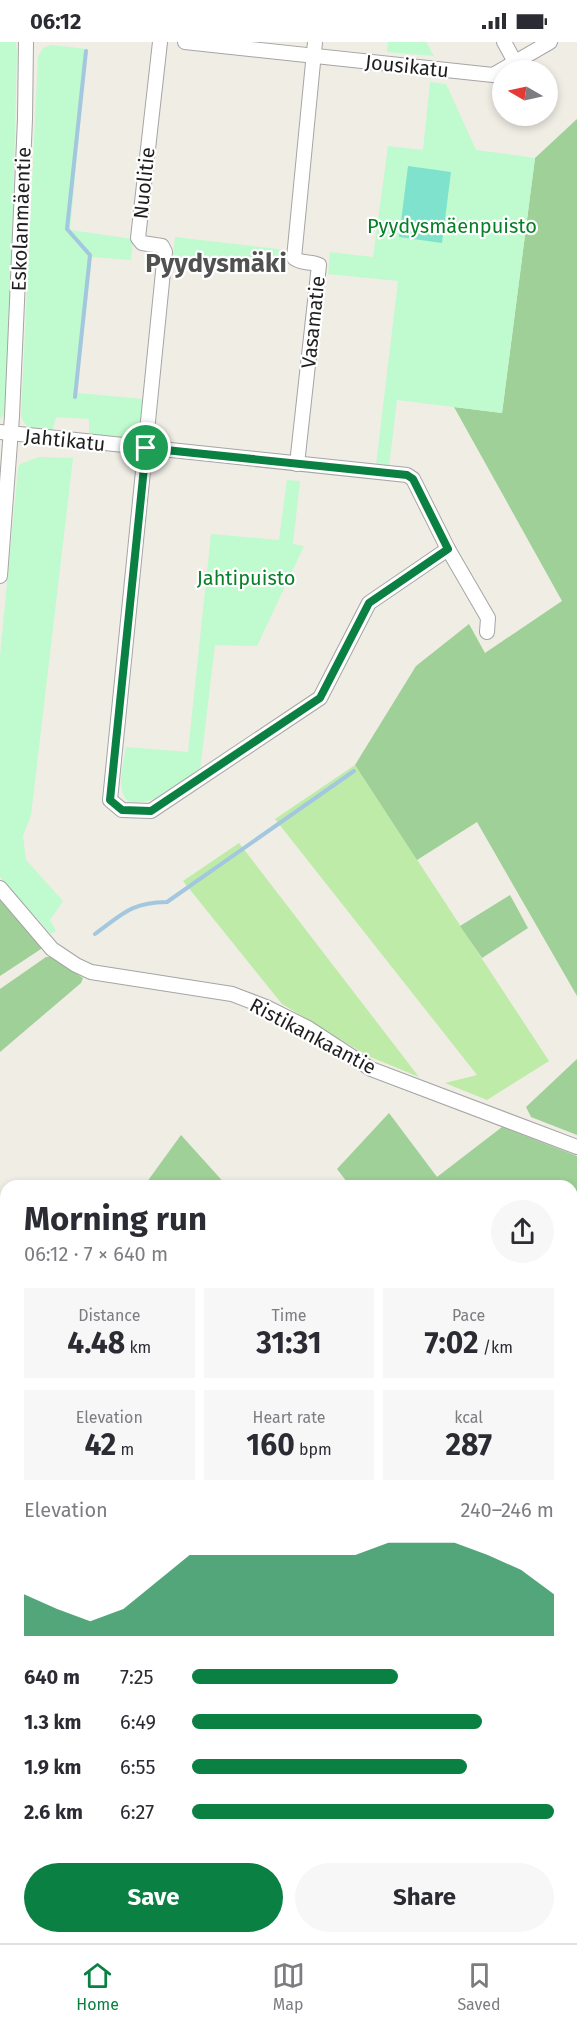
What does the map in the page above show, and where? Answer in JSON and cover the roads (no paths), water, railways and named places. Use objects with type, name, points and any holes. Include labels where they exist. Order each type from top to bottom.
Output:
[{"type":"street","name":"Eskolanmäentie","points":[[0,576],[5,433],[25,119],[26,42]]},
{"type":"street","name":"Nuolitie","points":[[146,448],[165,252],[162,246],[142,243],[138,238],[160,42]]},
{"type":"street","name":"Jousikatu","points":[[185,42],[314,49],[492,75]]},
{"type":"street","points":[[504,42],[514,60]]},
{"type":"street","name":"Jousikatu","points":[[518,60],[550,42]]},
{"type":"street","name":"Vasamatie","points":[[297,464],[319,265],[314,262],[297,261],[294,258],[314,49]]},
{"type":"street","name":"Jahtikatu","points":[[5,433],[407,475],[413,479],[448,549],[488,618],[487,632]]},
{"type":"street","points":[[146,448],[110,800],[122,810],[151,811],[320,698],[369,603],[448,549]]},
{"type":"street","name":"Ristikankaantie","points":[[0,888],[52,949],[84,968],[113,976],[232,994],[266,1007],[308,1028],[371,1069],[577,1147]]},
{"type":"waterway","points":[[75,397],[90,255],[67,229],[86,51]]},
{"type":"waterway","points":[[95,934],[128,910],[144,904],[167,902],[354,771]]},
{"type":"district","name":"Pyydysmäki","points":[[216,263]]},
{"type":"park label","name":"Pyydysmäenpuisto","points":[[452,226]]},
{"type":"park label","name":"Jahtipuisto","points":[[246,578]]}]
